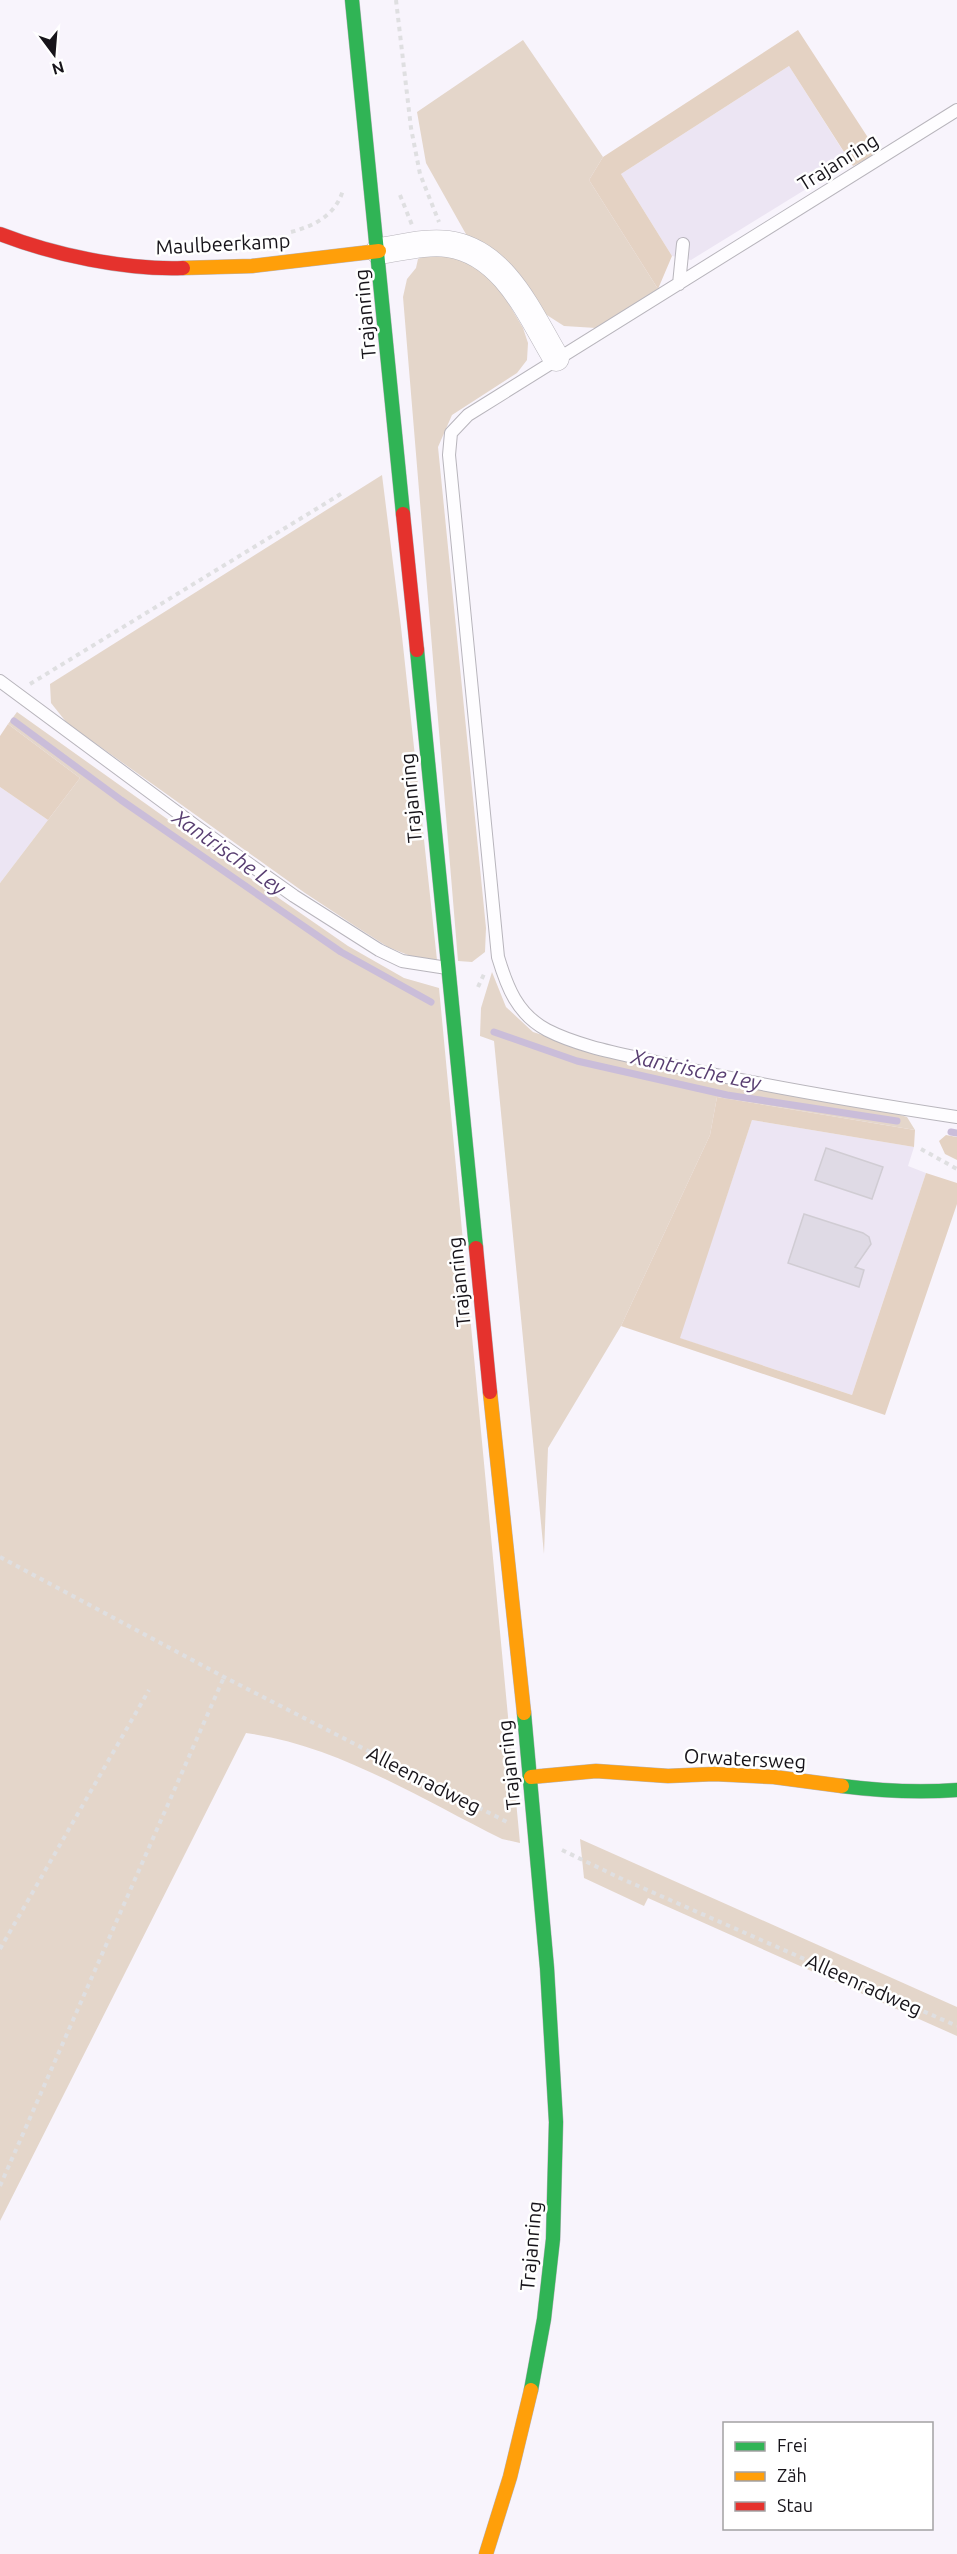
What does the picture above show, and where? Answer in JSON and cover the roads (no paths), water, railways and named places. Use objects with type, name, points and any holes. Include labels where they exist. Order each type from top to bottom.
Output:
[{"type":"main road","name":"Trajanring","points":[[352,0],[379,251],[447,968],[531,1777],[556,2088],[553,2234],[541,2335],[525,2420],[505,2496],[486,2554]]},
{"type":"main road","name":"Maulbeerkamp","points":[[0,234],[23,243],[84,257],[154,269],[252,266],[379,251]]},
{"type":"main road","name":"Orwatersweg","points":[[531,1777],[596,1771],[668,1776],[714,1774],[774,1777],[876,1790],[928,1792],[957,1790]]},
{"type":"street","points":[[379,251],[420,245],[448,244],[475,252],[509,279],[556,358]]},
{"type":"lane","name":"Trajanring","points":[[957,110],[468,415],[451,433],[449,455],[498,957],[506,984],[516,1003],[548,1030],[600,1048],[750,1083],[957,1117]]},
{"type":"lane","points":[[680,284],[683,244]]},
{"type":"lane","points":[[0,681],[197,827],[303,902],[379,950],[402,961],[447,968]]},
{"type":"waterway","name":"Xantrische Ley","points":[[14,721],[121,800],[341,952],[431,1002]]},
{"type":"waterway","name":"Xantrische Ley","points":[[494,1032],[577,1061],[727,1095],[897,1121]]},
{"type":"waterway","name":"Xantrische Ley","points":[[951,1132],[957,1133]]}]
